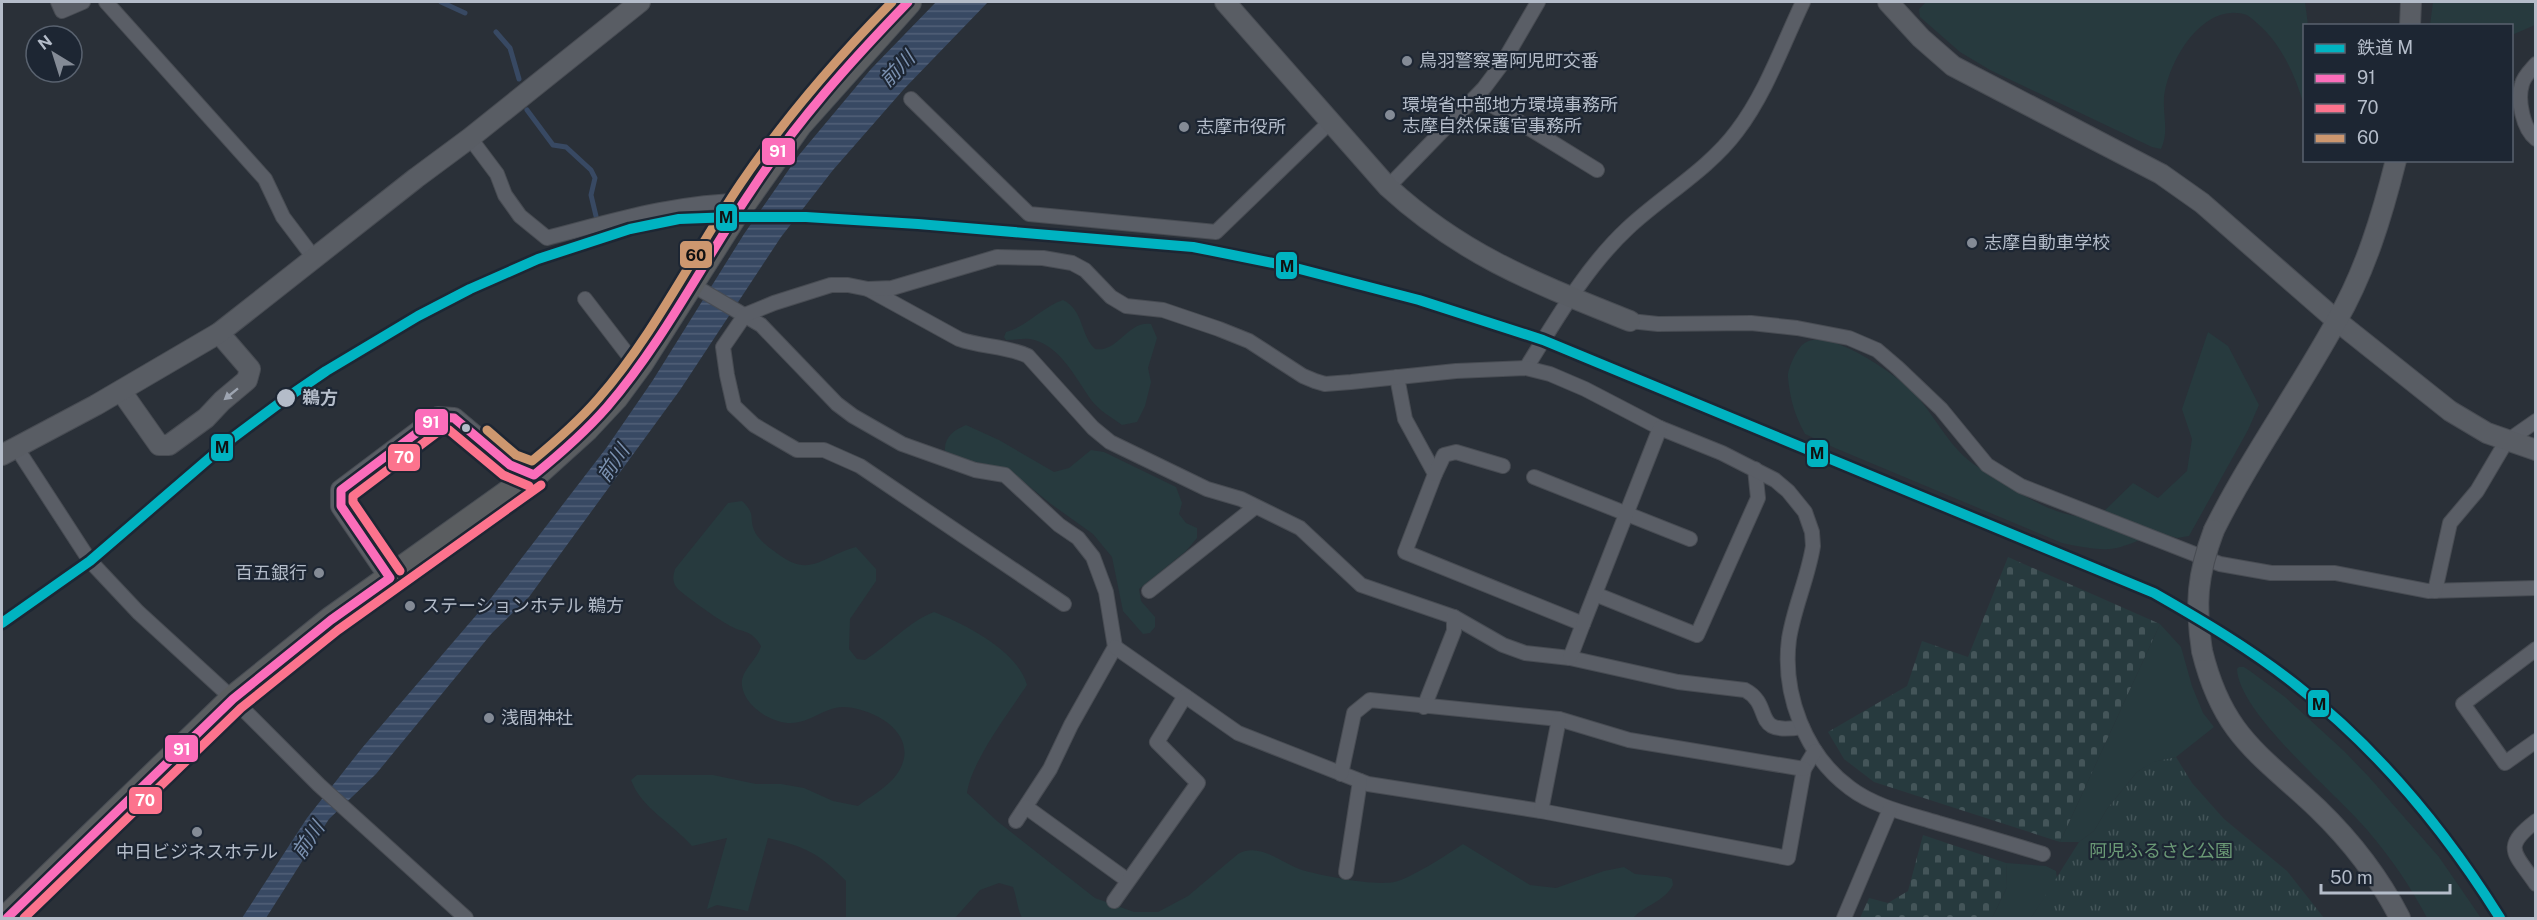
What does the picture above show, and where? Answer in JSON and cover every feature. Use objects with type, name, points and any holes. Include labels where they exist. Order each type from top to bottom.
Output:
[{"type":"highway","points":[[7,918],[233,699],[331,620],[534,475],[594,420],[698,288],[745,201],[799,124],[908,2]]},
{"type":"street","points":[[58,2],[62,11],[83,2]]},
{"type":"street","points":[[106,2],[265,179],[283,217],[314,258]]},
{"type":"street","points":[[466,918],[319,785],[233,699],[138,612],[90,561],[9,451],[121,391],[219,333],[470,138],[640,2]]},
{"type":"street","points":[[1225,2],[1388,187],[1418,214],[1465,246],[1523,277],[1630,321],[1658,324],[1751,323],[1797,328],[1849,338],[1877,350],[1898,368],[1941,410],[1987,465],[2021,486],[2220,564],[2271,573],[2335,573],[2435,591],[2535,588]]},
{"type":"street","points":[[1388,187],[1477,96],[1502,64],[1538,2]]},
{"type":"street","points":[[1526,368],[1571,297],[1599,259],[1626,230],[1717,153],[1736,133],[1751,111],[1803,2]]},
{"type":"street","points":[[1888,2],[1921,38],[1953,66],[2160,174],[2202,203],[2337,321],[2450,411],[2469,424],[2506,442],[2535,450]]},
{"type":"street","points":[[2410,24],[2411,2]]},
{"type":"street","points":[[2535,63],[2521,84],[2521,100],[2527,129],[2535,139]]},
{"type":"street","points":[[1477,96],[1597,170]]},
{"type":"street","points":[[910,99],[1029,214],[1216,232],[1330,122]]},
{"type":"street","points":[[470,138],[497,174],[505,195],[528,230]]},
{"type":"street","points":[[2396,162],[2383,212],[2337,321],[2241,478],[2214,530],[2205,553],[2197,591],[2202,651],[2216,696],[2232,725],[2260,758],[2332,824],[2365,864],[2400,918]]},
{"type":"street","points":[[520,216],[547,238],[647,212],[710,201],[745,201]]},
{"type":"street","points":[[1064,604],[860,466],[824,450],[797,450],[754,425],[734,406],[723,347],[741,313],[831,285],[848,285],[868,289],[892,288],[912,284],[997,257],[1043,258],[1072,263],[1085,270],[1111,297],[1126,306],[1163,310],[1191,318],[1249,341],[1303,376],[1326,384],[1456,371],[1526,368],[1550,374],[1585,389],[1660,428],[1755,469],[1775,480],[1788,491],[1805,512],[1812,532],[1810,560],[1789,638],[1788,666],[1791,692],[1802,727],[1815,751],[1833,773],[1851,789],[1890,809],[2043,854]]},
{"type":"street","points":[[698,288],[760,326],[837,404],[853,416],[902,444],[975,470],[1005,475],[1059,525],[1078,538],[1093,557],[1106,591],[1115,647],[1071,725],[1050,769],[1016,821]]},
{"type":"street","points":[[868,289],[958,339],[975,345],[1019,351],[1028,356],[1093,428],[1110,442],[1207,489],[1241,499],[1300,528],[1361,585],[1454,617],[1503,645],[1525,653],[1570,658],[1677,682],[1744,690],[1753,696],[1771,726],[1780,730],[1802,727]]},
{"type":"street","points":[[585,299],[628,355],[640,363]]},
{"type":"street","points":[[121,391],[159,445],[169,445],[206,418],[247,380],[250,369],[219,333]]},
{"type":"street","points":[[1397,377],[1405,419],[1436,474]]},
{"type":"street","points":[[390,578],[341,506],[341,490],[438,417],[454,418],[510,465],[534,475]]},
{"type":"street","points":[[2435,591],[2450,523],[2477,491],[2506,442],[2535,422]]},
{"type":"street","points":[[1570,658],[1660,428]]},
{"type":"street","points":[[1503,466],[1456,452],[1444,455],[1405,552],[1583,624]]},
{"type":"street","points":[[1595,594],[1698,634],[1758,498],[1755,469]]},
{"type":"street","points":[[1534,477],[1690,539]]},
{"type":"street","points":[[1149,591],[1255,507]]},
{"type":"street","points":[[1424,707],[1454,630],[1454,617]]},
{"type":"street","points":[[1115,647],[1238,733],[1360,781],[1788,858],[1804,769],[1815,751]]},
{"type":"street","points":[[2533,656],[2463,704],[2505,763],[2535,741]]},
{"type":"street","points":[[1114,900],[1198,783],[1157,742],[1185,696]]},
{"type":"street","points":[[1341,774],[1354,713],[1370,700],[1559,719],[1629,740],[1804,769]]},
{"type":"street","points":[[1541,812],[1559,719]]},
{"type":"street","points":[[1346,872],[1360,781]]},
{"type":"street","points":[[1026,807],[1127,880]]},
{"type":"street","points":[[1844,918],[1890,809]]},
{"type":"street","points":[[2535,820],[2518,834],[2513,843],[2514,852],[2535,884]]},
{"type":"green space","points":[[1926,2],[2305,2],[2308,24],[2303,24],[2303,103],[2290,67],[2268,33],[2247,15],[2231,13],[2215,17],[2201,26],[2189,39],[2171,70],[2164,100],[2163,143],[2161,149],[2152,147],[1990,70],[1960,52],[1920,17],[1919,9]]},
{"type":"green space","points":[[2433,2],[2535,2],[2535,25],[2513,35],[2513,24],[2430,24]]},
{"type":"green space","points":[[1063,300],[1075,310],[1095,349],[1110,346],[1136,327],[1151,324],[1157,338],[1148,368],[1151,382],[1145,406],[1137,422],[1122,425],[1099,408],[1059,355],[1041,342],[1030,339],[1006,340],[1004,337],[1006,332]]},
{"type":"green space","points":[[2208,332],[2228,346],[2259,405],[2248,430],[2189,536],[2177,538],[2158,532],[2131,544],[2112,549],[2062,543],[1805,434],[1796,414],[1789,386],[1790,366],[1802,345],[1812,340],[1843,346],[1877,364],[1905,384],[1921,401],[1951,442],[1978,467],[2051,509],[2076,516],[2099,516],[2133,483],[2158,498],[2187,471],[2192,439],[2182,409]]},
{"type":"green space","points":[[966,425],[999,440],[1054,472],[1069,468],[1091,450],[1104,452],[1176,487],[1182,503],[1179,514],[1186,523],[1197,528],[1197,538],[1186,551],[1139,589],[1141,601],[1155,617],[1155,627],[1150,633],[1143,634],[1123,611],[1112,557],[1093,534],[1013,473],[996,466],[970,461],[945,451],[946,442],[951,435]]},
{"type":"green space","points":[[742,501],[751,512],[757,536],[786,560],[797,564],[815,564],[856,547],[876,569],[876,581],[850,619],[849,649],[857,659],[865,660],[907,628],[934,612],[975,631],[1002,650],[1013,661],[1027,685],[983,752],[967,793],[997,821],[1095,898],[1134,912],[1158,912],[1188,896],[1238,854],[1254,850],[1302,870],[1322,875],[1361,882],[1394,882],[1439,860],[1463,844],[1530,885],[1556,888],[1604,871],[1624,867],[1635,874],[1667,877],[1672,879],[1673,885],[1665,896],[1633,918],[1022,918],[1013,887],[999,883],[980,890],[955,918],[846,918],[846,881],[811,852],[768,838],[748,911],[717,905],[707,909],[727,838],[692,846],[642,799],[631,780],[637,775],[713,775],[756,784],[781,784],[804,788],[833,801],[858,806],[889,783],[897,774],[903,760],[904,748],[900,736],[892,727],[869,713],[843,707],[791,723],[776,720],[760,712],[748,701],[742,686],[746,670],[761,646],[757,640],[754,636],[716,617],[675,586],[673,579],[675,569],[728,503]]},
{"type":"green space","points":[[2008,557],[2160,624],[2060,842],[1874,782],[1844,759],[1828,732],[1907,686],[1922,641],[1968,657]]},
{"type":"green space","points":[[2160,624],[2181,647],[2192,686],[2203,713],[2214,727],[2176,757],[2154,762],[2137,772],[2107,809],[2094,831],[2079,842],[2060,842]]},
{"type":"green space","points":[[2244,667],[2285,697],[2344,751],[2439,857],[2481,918],[2427,918],[2393,862],[2376,841],[2354,815],[2292,753],[2254,708],[2242,687],[2237,669]]},
{"type":"green space","name":"阿児ふるさと公園","points":[[2176,757],[2192,783],[2224,819],[2287,871],[2324,918],[2031,918],[2079,842],[2094,831],[2107,809],[2137,772],[2153,762]]},
{"type":"green space","points":[[1923,835],[2006,863],[2007,887],[1992,918],[1860,918],[1869,898],[1888,903],[1908,891]]},
{"type":"green space","points":[[2006,863],[2046,866],[2056,871],[2057,879],[2031,918],[1992,918],[2007,887]]},
{"type":"water","name":"前川","points":[[936,2],[988,2],[904,89],[833,170],[781,237],[680,390],[529,597],[492,633],[376,774],[329,819],[266,918],[242,918],[307,818],[362,748],[491,598],[607,447],[653,380],[744,234],[799,155],[871,69]]},
{"type":"waterway","points":[[441,2],[465,13]]},
{"type":"waterway","points":[[496,32],[510,48],[519,79]]},
{"type":"waterway","points":[[527,110],[553,145],[566,147],[591,170],[595,178],[591,195],[596,216]]},
{"type":"rail line","name":"M","points":[[2,623],[90,561],[234,437],[326,371],[418,316],[470,289],[538,259],[630,229],[679,219],[806,217],[1193,247],[1288,266],[1419,300],[1543,340],[2154,593],[2209,625],[2262,660],[2296,685],[2355,736],[2433,822],[2500,918]]},
{"type":"transit line","name":"60","points":[[487,430],[516,455],[532,461],[590,407],[638,348],[723,210],[775,135],[851,45],[892,2]]},
{"type":"transit line","name":"91","points":[[7,918],[233,699],[331,620],[390,578],[341,506],[341,490],[438,417],[454,418],[510,465],[534,475],[590,425],[628,382],[647,355],[733,218],[786,141],[845,70],[908,2]]},
{"type":"transit line","name":"70","points":[[400,571],[353,502],[353,496],[442,429],[449,430],[503,475],[529,486]]},
{"type":"transit line","name":"70","points":[[24,918],[241,708],[338,630],[541,485]]},
{"type":"place","name":"鳥羽警察署阿児町交番","points":[[1407,61]]},
{"type":"place","name":"環境省中部地方環境事務所 志摩自然保護官事務所","points":[[1390,115]]},
{"type":"place","name":"志摩市役所","points":[[1184,127]]},
{"type":"place","name":"志摩自動車学校","points":[[1972,243]]},
{"type":"place","name":"鵜方","points":[[286,398]]},
{"type":"place","name":"百五銀行","points":[[319,573]]},
{"type":"place","name":"ステーションホテル 鵜方","points":[[410,606]]},
{"type":"place","name":"浅間神社","points":[[489,718]]},
{"type":"place","name":"中日ビジネスホテル","points":[[197,832]]}]
